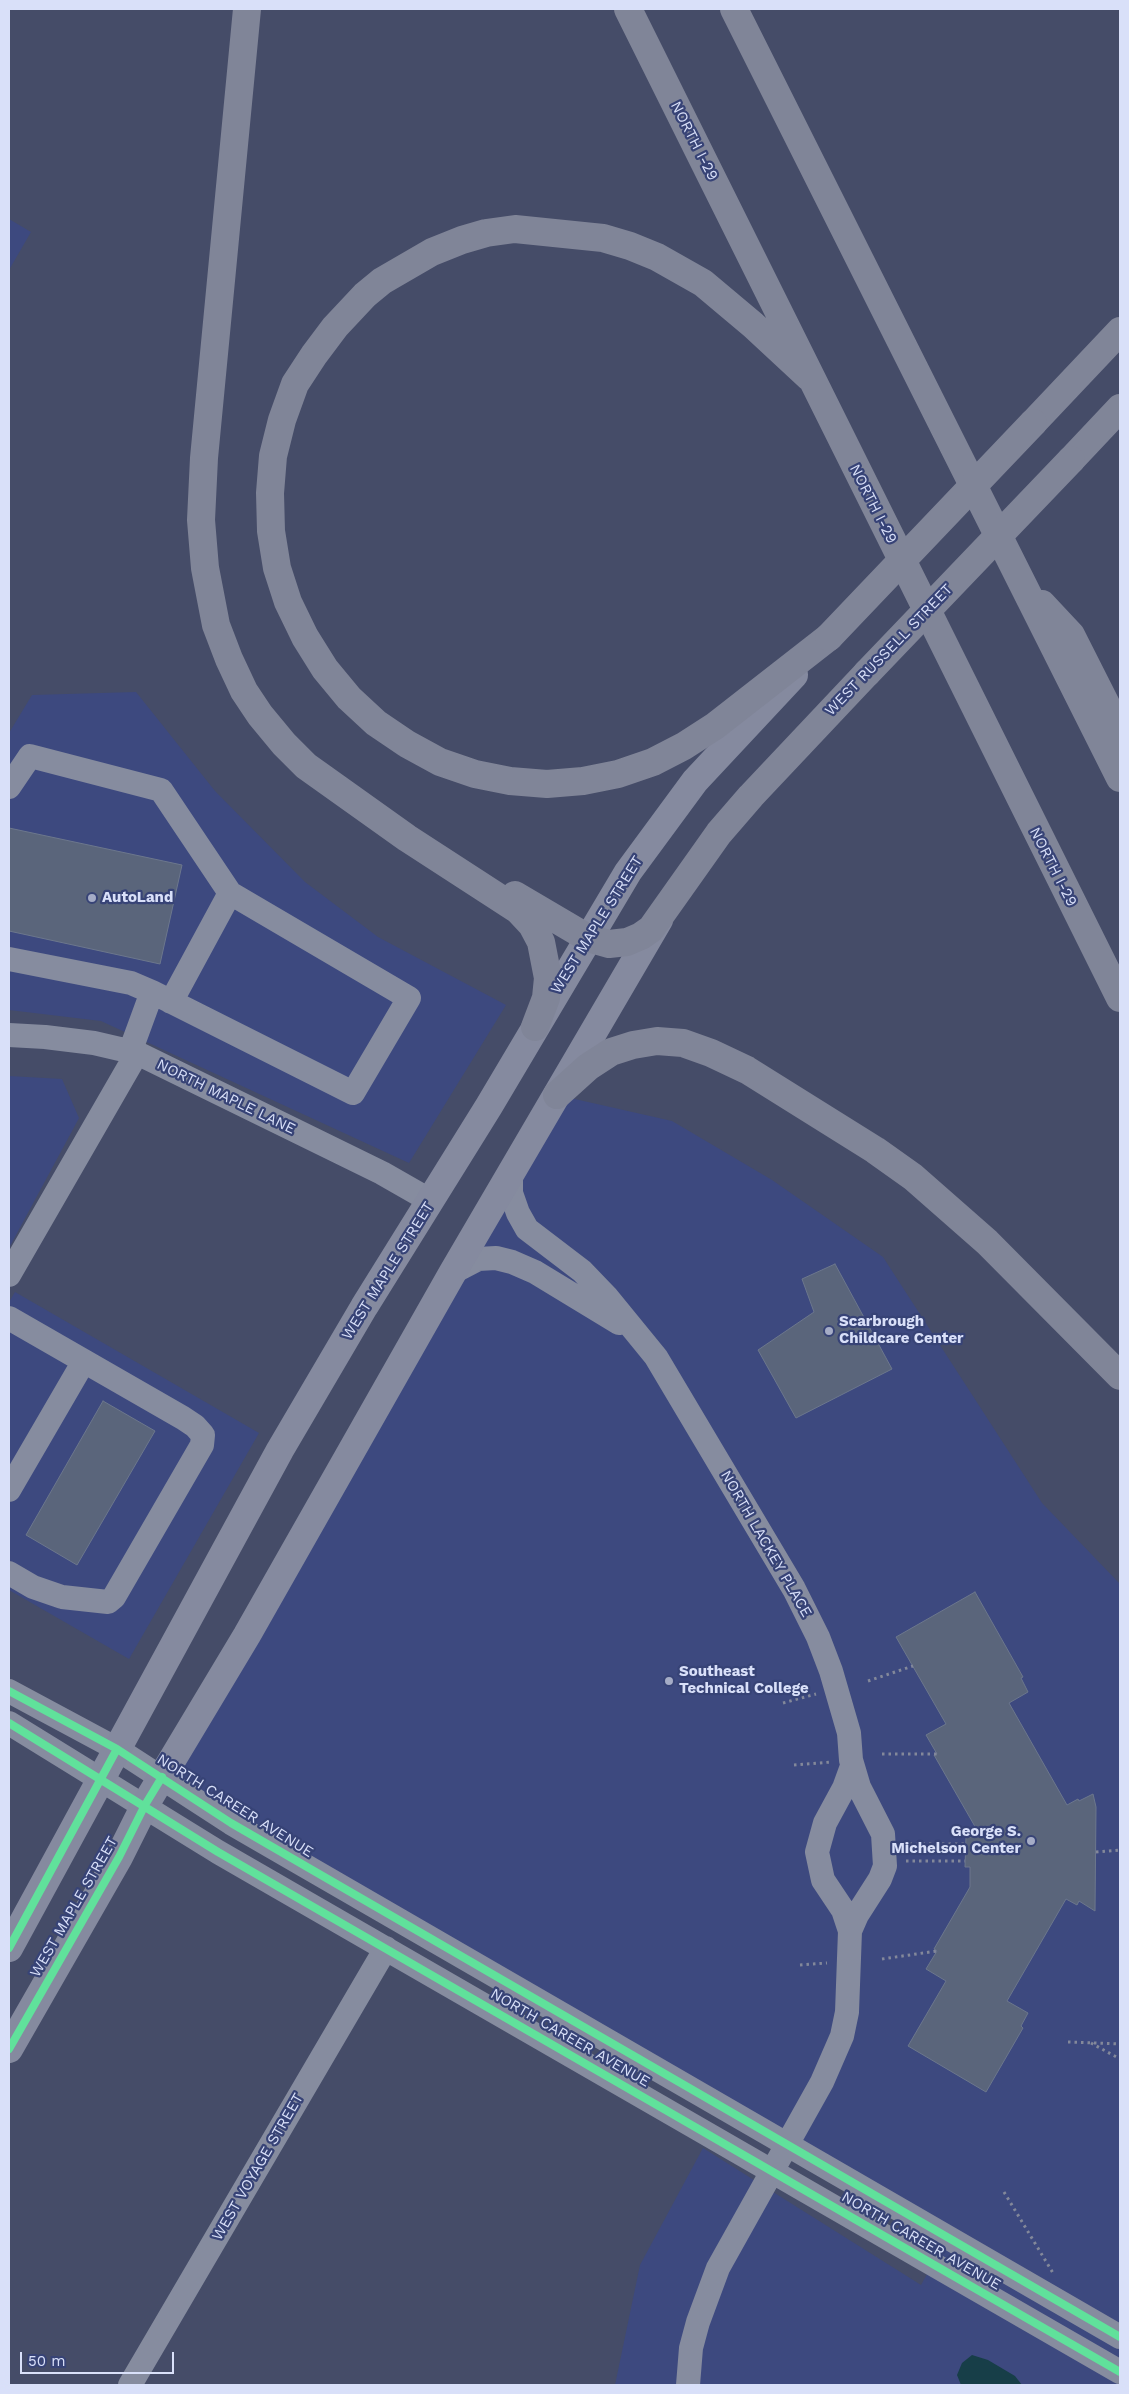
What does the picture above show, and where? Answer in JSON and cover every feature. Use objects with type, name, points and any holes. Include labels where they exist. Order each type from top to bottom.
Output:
[{"type":"highway","points":[[247,9],[204,458],[202,520],[205,568],[216,624],[237,675],[260,714],[284,744],[306,766],[407,838],[518,910],[532,925],[541,942],[548,978],[546,998],[535,1027]]},
{"type":"highway","name":"NORTH I-29","points":[[628,9],[809,378],[1120,998]]},
{"type":"highway","points":[[734,9],[1120,778]]},
{"type":"highway","points":[[809,378],[703,283],[657,257],[630,246],[603,238],[515,229],[486,233],[432,252],[382,281],[365,295],[335,327],[314,354],[296,384],[282,420],[276,447],[270,493],[271,531],[278,568],[288,602],[305,637],[320,661],[348,698],[376,723],[440,762],[475,774],[510,781],[546,784],[583,781],[618,774],[653,762],[684,746],[715,726],[829,637],[1120,331]]},
{"type":"highway","name":"WEST RUSSELL STREET","points":[[365,808],[588,938],[608,944],[627,942],[641,936],[651,929],[718,833],[751,796],[1120,408]]},
{"type":"highway","points":[[1071,460],[1120,425]]},
{"type":"highway","points":[[1020,581],[1071,635],[1120,732]]},
{"type":"highway","points":[[557,1095],[588,1067],[611,1052],[633,1044],[657,1041],[683,1043],[711,1053],[747,1070],[875,1150],[913,1177],[987,1242],[1120,1376]]},
{"type":"main road","name":"WEST MAPLE STREET","points":[[9,1948],[280,1450],[364,1307],[431,1201],[628,872],[695,781],[829,637]]},
{"type":"main road","name":"WEST MAPLE STREET","points":[[9,2049],[119,1857],[145,1805],[252,1626],[453,1272],[669,903]]},
{"type":"street","points":[[9,787],[30,756],[161,790],[230,893],[409,998],[353,1093],[131,983],[9,959]]},
{"type":"street","points":[[9,1275],[162,997],[230,893]]},
{"type":"street","name":"NORTH MAPLE LANE","points":[[9,1035],[45,1036],[94,1043],[133,1052],[382,1173],[431,1201]]},
{"type":"street","name":"NORTH LACKEY PLACE","points":[[511,1172],[511,1192],[518,1213],[527,1229],[582,1271],[641,1337],[669,1377],[765,1539],[818,1637],[841,1703],[849,1733],[844,1764],[844,1788],[825,1823],[817,1852],[823,1880],[843,1910],[850,1931],[847,2012],[842,2036],[822,2082],[786,2143],[726,2253],[706,2296],[691,2348],[688,2385]]},
{"type":"street","name":"NORTH LACKEY PLACE","points":[[453,1272],[478,1259],[496,1258],[512,1262],[535,1272],[585,1301],[641,1337]]},
{"type":"street","points":[[9,1318],[196,1426],[203,1435],[202,1445],[114,1598],[108,1602],[62,1597],[33,1587],[9,1573]]},
{"type":"street","points":[[9,1490],[84,1361]]},
{"type":"street","name":"NORTH CAREER AVENUE","points":[[9,1691],[117,1750],[162,1777],[224,1819],[1120,2337]]},
{"type":"street","name":"NORTH CAREER AVENUE","points":[[9,1723],[145,1805],[218,1852],[1120,2372]]},
{"type":"street","name":"NORTH LACKEY PLACE","points":[[844,1764],[859,1787],[883,1834],[885,1852],[885,1866],[880,1879],[857,1915],[850,1931]]},
{"type":"street","name":"WEST VOYAGE STREET","points":[[130,2385],[386,1948]]},
{"type":"path","points":[[868,1681],[912,1666]]},
{"type":"path","points":[[783,1703],[822,1692]]},
{"type":"path","points":[[882,1754],[937,1754]]},
{"type":"path","points":[[794,1765],[844,1764]]},
{"type":"path","points":[[895,1844],[966,1844]]},
{"type":"path","points":[[1096,1852],[1120,1850]]},
{"type":"path","points":[[896,1861],[965,1861]]},
{"type":"path","points":[[882,1959],[937,1950]]},
{"type":"path","points":[[800,1964],[834,1962]]},
{"type":"path","points":[[1068,2042],[1120,2044]]},
{"type":"path","points":[[1091,2043],[1120,2059]]},
{"type":"path","points":[[1004,2192],[1056,2278]]},
{"type":"shaded area","points":[[9,219],[31,232],[9,270]]},
{"type":"shaded area","points":[[136,692],[215,791],[305,882],[378,937],[506,1005],[409,1163],[101,1021],[9,1010],[9,733],[32,695]]},
{"type":"shaded area","points":[[9,1076],[62,1079],[79,1118],[9,1248]]},
{"type":"shaded area","name":"Southeast Technical College","points":[[557,1095],[672,1121],[772,1180],[883,1257],[1042,1503],[1120,1584],[1120,2385],[615,2385],[640,2265],[703,2148],[921,2285],[948,2237],[162,1777]]},
{"type":"shaded area","points":[[15,1292],[259,1433],[129,1659],[9,1590],[9,1302]]},
{"type":"shaded area","points":[[972,2355],[988,2360],[1015,2376],[1022,2385],[961,2385],[957,2375],[962,2363]]},
{"type":"building","name":"AutoLand","points":[[9,828],[182,865],[160,964],[9,931]]},
{"type":"building","name":"Scarbrough Childcare Center","points":[[835,1264],[892,1369],[796,1418],[758,1350],[814,1312],[802,1279]]},
{"type":"building","points":[[103,1401],[155,1431],[77,1565],[26,1535]]},
{"type":"building","name":"George S. Michelson Center","points":[[975,1592],[1023,1677],[1021,1678],[1028,1692],[1009,1703],[1067,1805],[1093,1794],[1096,1807],[1095,1911],[1079,1901],[1077,1905],[1066,1899],[1007,2001],[1028,2013],[1021,2026],[1023,2028],[986,2092],[908,2046],[946,1981],[926,1969],[937,1951],[934,1949],[970,1887],[970,1867],[965,1867],[966,1837],[981,1837],[934,1755],[937,1754],[926,1735],[946,1724],[896,1637]]},
{"type":"cycle path","points":[[9,1691],[117,1749],[231,1823],[1120,2337]]},
{"type":"cycle path","points":[[9,1723],[218,1852],[1120,2372]]},
{"type":"cycle path","points":[[9,1948],[117,1749]]},
{"type":"cycle path","points":[[9,2049],[119,1857],[145,1805],[162,1777]]},
{"type":"place","name":"AutoLand","points":[[92,898]]},
{"type":"place","name":"Scarbrough Childcare Center","points":[[829,1331]]},
{"type":"place","name":"Southeast Technical College","points":[[669,1681]]},
{"type":"place","name":"George S. Michelson Center","points":[[1031,1841]]}]
